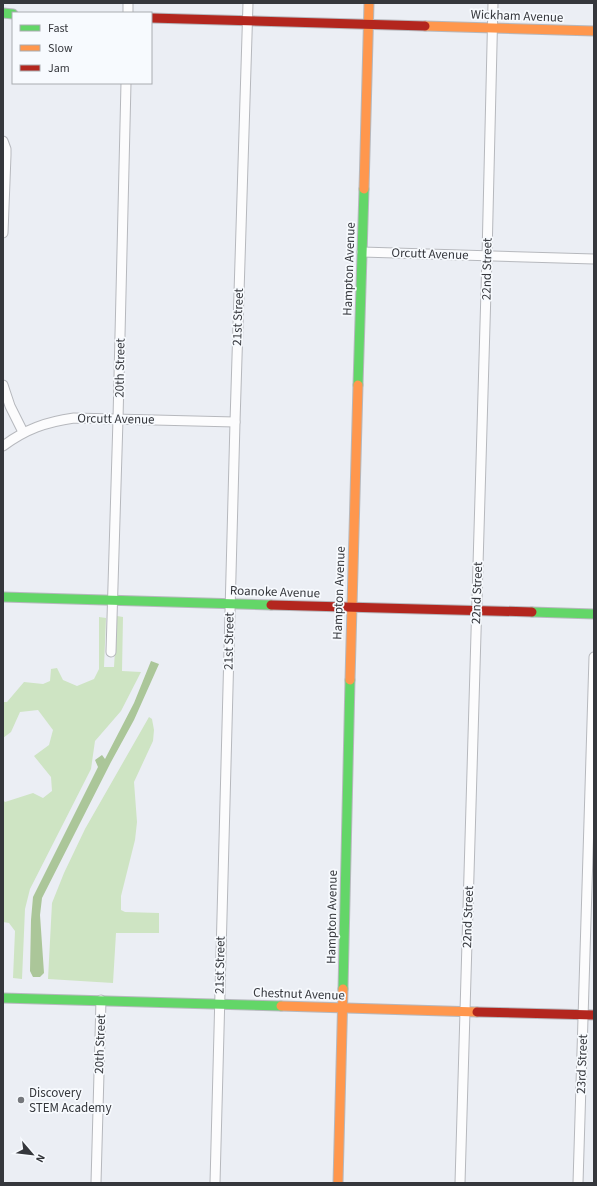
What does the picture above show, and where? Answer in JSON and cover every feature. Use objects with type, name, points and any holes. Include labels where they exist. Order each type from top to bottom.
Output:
[{"type":"street","name":"21st Street","points":[[214,1183],[220,1004],[234,422],[248,3]]},
{"type":"street","name":"Hampton Avenue","points":[[338,1183],[369,3]]},
{"type":"street","name":"22nd Street","points":[[460,1183],[493,3]]},
{"type":"street","name":"Wickham Avenue","points":[[152,18],[594,31]]},
{"type":"street","name":"20th Street","points":[[111,652],[126,84]]},
{"type":"street","points":[[3,141],[6,149],[3,233]]},
{"type":"street","name":"Orcutt Avenue","points":[[362,252],[594,260]]},
{"type":"street","points":[[3,385],[10,406],[23,432]]},
{"type":"street","name":"Orcutt Avenue","points":[[3,446],[23,432],[46,424],[74,418],[234,422]]},
{"type":"street","name":"Roanoke Avenue","points":[[3,597],[594,614]]},
{"type":"street","name":"23rd Street","points":[[578,1183],[594,657]]},
{"type":"street","name":"Chestnut Avenue","points":[[3,998],[594,1015]]},
{"type":"street","name":"20th Street","points":[[96,1183],[101,1000]]},
{"type":"shaded area","points":[[117,616],[123,617],[122,671],[141,672],[121,711],[95,741],[91,769],[30,889],[25,909],[22,979],[13,978],[15,931],[9,923],[3,922],[3,800],[5,802],[33,793],[43,798],[52,791],[51,777],[34,756],[49,745],[53,730],[38,710],[20,712],[11,732],[3,738],[3,702],[7,702],[24,682],[43,684],[50,681],[51,669],[57,668],[63,680],[77,686],[94,679],[99,669],[99,617],[106,618],[104,667],[114,667]]},
{"type":"shaded area","points":[[151,661],[159,664],[134,720],[42,898],[40,915],[44,973],[40,977],[33,977],[30,971],[33,897],[98,767],[95,760],[102,755],[105,759],[134,703]]},
{"type":"shaded area","points":[[149,717],[152,719],[154,730],[153,741],[134,782],[137,822],[135,840],[121,896],[121,910],[125,912],[159,913],[159,933],[116,933],[113,983],[48,979],[52,903],[64,873],[85,829]]},
{"type":"traffic: fast","points":[[3,13],[12,14]]},
{"type":"traffic: fast","points":[[358,385],[364,189]]},
{"type":"traffic: fast","points":[[3,597],[271,605]]},
{"type":"traffic: fast","points":[[532,612],[594,614]]},
{"type":"traffic: fast","points":[[343,989],[350,680]]},
{"type":"traffic: fast","points":[[3,998],[281,1006]]},
{"type":"traffic: slow","points":[[364,189],[369,3]]},
{"type":"traffic: slow","points":[[425,26],[594,31]]},
{"type":"traffic: slow","points":[[350,680],[358,385]]},
{"type":"traffic: slow","points":[[338,1183],[343,989]]},
{"type":"traffic: slow","points":[[281,1006],[477,1012]]},
{"type":"traffic: jam","points":[[152,18],[425,26]]},
{"type":"traffic: jam","points":[[271,605],[532,612]]},
{"type":"traffic: jam","points":[[477,1012],[594,1015]]},
{"type":"place","name":"Discovery STEM Academy","points":[[21,1100]]}]
